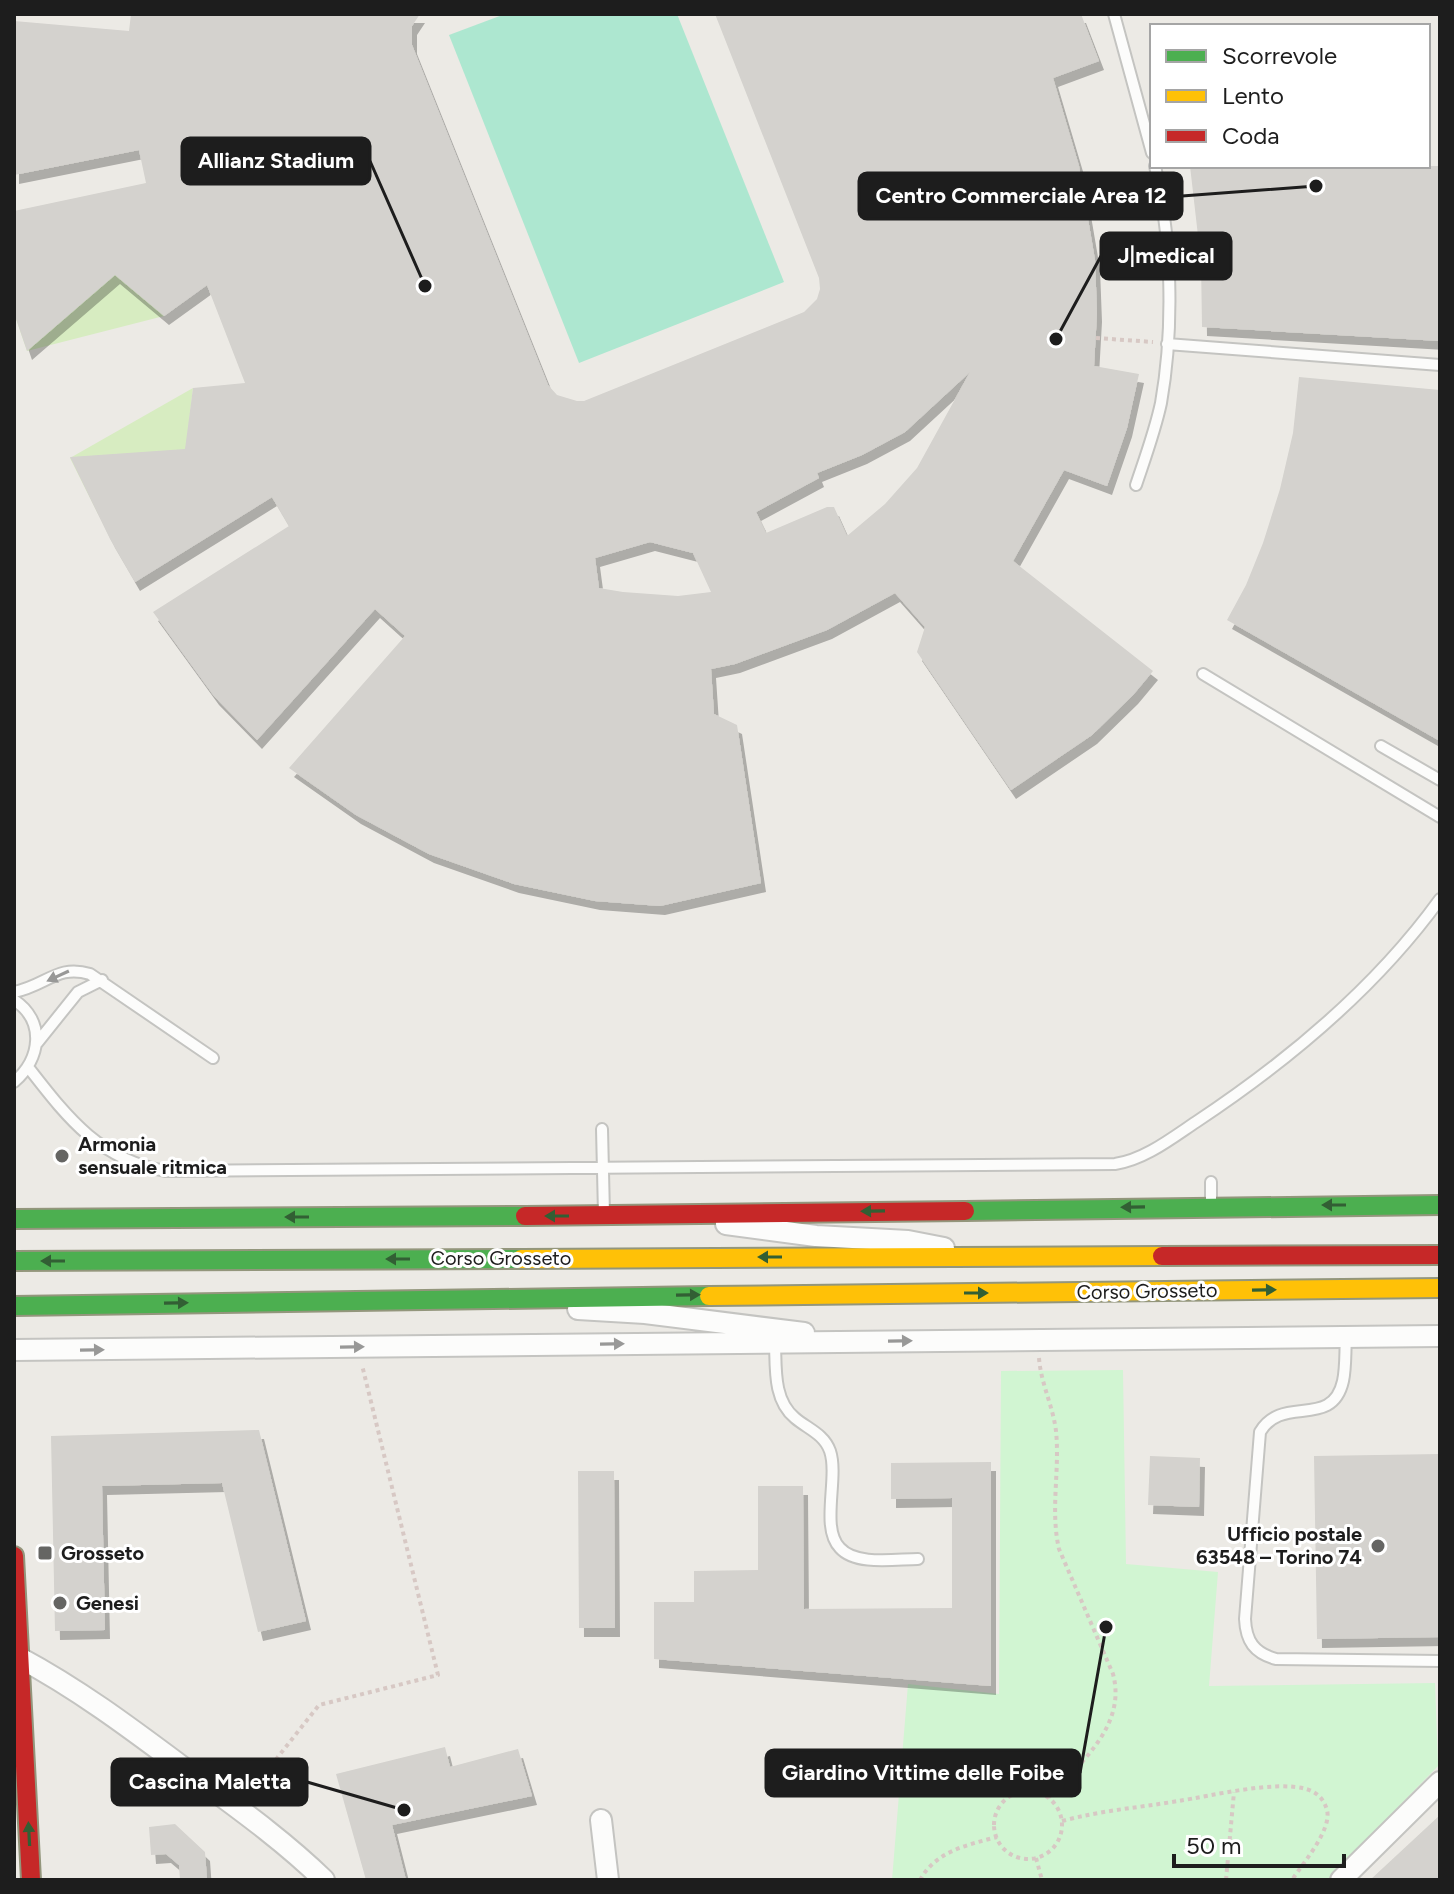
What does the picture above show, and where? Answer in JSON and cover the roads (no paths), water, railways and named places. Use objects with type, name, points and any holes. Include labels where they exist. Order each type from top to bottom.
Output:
[{"type":"main road","name":"Corso Grosseto","points":[[14,1219],[604,1216],[1440,1205]]},
{"type":"main road","name":"Corso Grosseto","points":[[14,1261],[1440,1255]]},
{"type":"main road","name":"Corso Grosseto","points":[[14,1306],[1440,1288]]},
{"type":"main road","points":[[14,1556],[31,1880]]},
{"type":"street","name":"Corso Grosseto","points":[[673,1215],[816,1236],[908,1241],[988,1255]]},
{"type":"street","name":"Corso Grosseto","points":[[470,1298],[645,1313],[774,1328],[848,1341]]},
{"type":"street","name":"Corso Grosseto","points":[[14,1350],[1440,1336]]},
{"type":"street","points":[[20,1658],[78,1692],[237,1809],[324,1880]]},
{"type":"street","points":[[1341,1880],[1440,1782]]},
{"type":"street","points":[[601,1820],[608,1880]]},
{"type":"lane","points":[[1114,14],[1150,146]]},
{"type":"lane","points":[[1136,485],[1161,403],[1167,344],[1168,256],[1155,168]]},
{"type":"lane","points":[[1167,344],[1440,365]]},
{"type":"lane","points":[[1203,674],[1440,817]]},
{"type":"lane","points":[[1381,746],[1440,780]]},
{"type":"lane","points":[[28,1067],[82,1131],[125,1159],[157,1170],[175,1172],[1073,1165],[1131,1161],[1202,1118],[1288,1056],[1376,976],[1416,932],[1440,899]]},
{"type":"lane","points":[[14,992],[36,987],[70,970],[102,980],[213,1058]]},
{"type":"lane","points":[[14,1082],[28,1067],[37,1043],[78,992],[102,980]]},
{"type":"lane","points":[[14,1000],[35,1022],[37,1043]]},
{"type":"lane","points":[[602,1129],[604,1216]]},
{"type":"lane","points":[[1211,1182],[1211,1206]]},
{"type":"lane","points":[[1346,1338],[1343,1384],[1331,1402],[1309,1412],[1277,1414],[1267,1421],[1260,1432],[1245,1619],[1248,1640],[1264,1656],[1276,1659],[1440,1661]]},
{"type":"lane","points":[[775,1343],[780,1398],[788,1412],[820,1436],[829,1451],[833,1467],[832,1530],[838,1546],[845,1553],[863,1558],[918,1559]]},
{"type":"place","name":"Centro Commerciale Area 12","points":[[1316,186]]},
{"type":"place","name":"Allianz Stadium","points":[[425,286]]},
{"type":"place","name":"J|medical","points":[[1056,339]]},
{"type":"place","name":"Armonia sensuale ritmica","points":[[62,1156]]},
{"type":"place","name":"Ufficio postale 63548 – Torino 74","points":[[1378,1546]]},
{"type":"place","name":"Grosseto","points":[[45,1553]]},
{"type":"place","name":"Genesi","points":[[60,1603]]},
{"type":"place","name":"Giardino Vittime delle Foibe","points":[[1106,1627]]},
{"type":"place","name":"Cascina Maletta","points":[[404,1810]]}]
